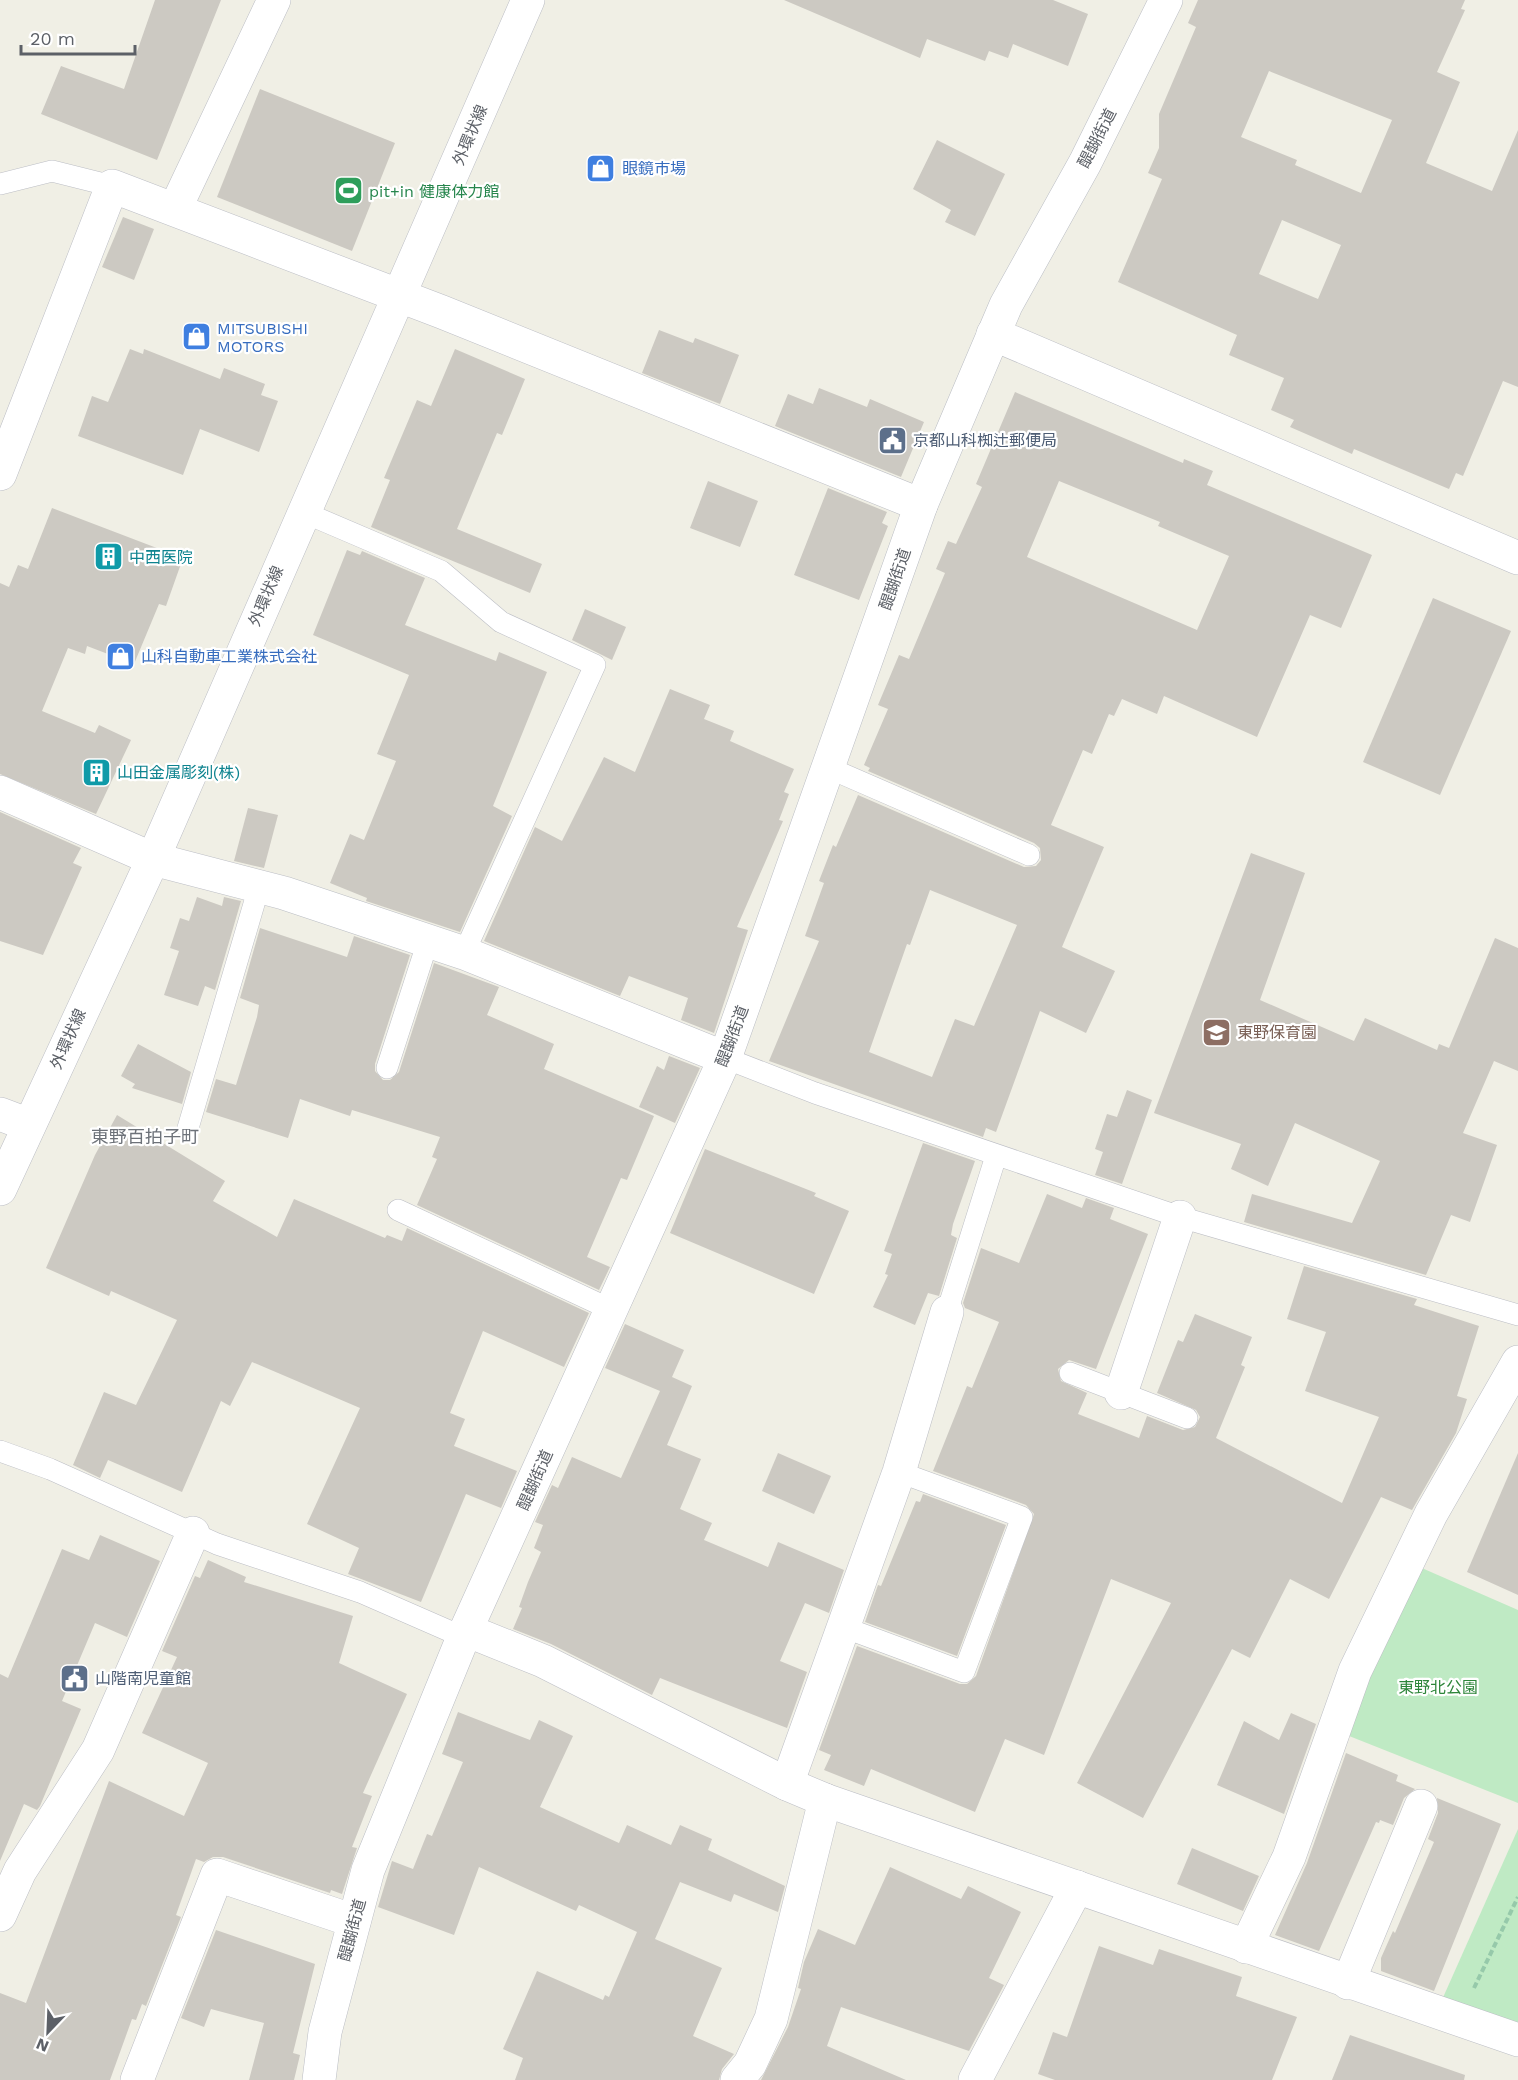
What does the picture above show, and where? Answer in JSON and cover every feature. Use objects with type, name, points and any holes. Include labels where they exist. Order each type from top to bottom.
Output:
[{"type":"street","points":[[175,209],[274,0]]},
{"type":"street","name":"外環状線","points":[[0,1190],[14,1120],[153,859],[528,0]]},
{"type":"street","name":"醍醐街道","points":[[319,2080],[325,2032],[368,1870],[465,1634],[725,1058],[921,505],[1006,305],[1085,163],[1166,0]]},
{"type":"street","points":[[0,474],[112,186],[400,296],[921,505]]},
{"type":"street","points":[[993,334],[1518,558]]},
{"type":"street","points":[[0,792],[153,859],[284,893],[464,953],[725,1058]]},
{"type":"street","points":[[1121,1393],[1180,1217]]},
{"type":"street","points":[[787,1784],[899,1472],[947,1312]]},
{"type":"street","points":[[1246,1947],[1289,1857],[1355,1671],[1431,1514],[1518,1362]]},
{"type":"street","points":[[0,1916],[20,1871],[98,1750],[193,1533]]},
{"type":"street","points":[[465,1634],[543,1661],[787,1784],[825,1800],[1518,2040]]},
{"type":"street","points":[[737,2080],[750,2064],[771,2019],[825,1800]]},
{"type":"street","points":[[1348,1983],[1421,1806]]},
{"type":"street","points":[[137,2080],[217,1875],[354,1921]]},
{"type":"street","points":[[975,2080],[1077,1887]]},
{"type":"lane","points":[[0,183],[52,171],[112,186]]},
{"type":"lane","points":[[303,512],[441,571],[501,622],[595,666],[464,953]]},
{"type":"lane","points":[[829,768],[1029,855]]},
{"type":"lane","points":[[188,1128],[259,887]]},
{"type":"lane","points":[[387,1068],[428,941]]},
{"type":"lane","points":[[725,1058],[815,1093],[1180,1217],[1518,1315]]},
{"type":"lane","points":[[947,1312],[996,1156]]},
{"type":"lane","points":[[398,1210],[612,1310]]},
{"type":"lane","points":[[1070,1373],[1187,1418]]},
{"type":"lane","points":[[0,1451],[50,1469],[217,1544],[360,1592],[465,1634]]},
{"type":"lane","points":[[843,1627],[964,1672],[1022,1517],[899,1472]]},
{"type":"path","points":[[1459,2019],[1518,1897]]},
{"type":"green space","name":"東野北公園","points":[[1408,1562],[1518,1610],[1518,1803],[1334,1730]]},
{"type":"green space","points":[[1518,1829],[1518,2040],[1437,2011]]},
{"type":"building","points":[[155,0],[221,0],[157,160],[41,114],[61,66],[124,89]]},
{"type":"building","points":[[784,0],[1053,0],[1088,14],[1068,66],[1013,44],[1008,58],[989,51],[985,61],[927,39],[920,58]]},
{"type":"building","points":[[1198,0],[1465,0],[1461,9],[1465,10],[1437,72],[1460,82],[1426,163],[1492,191],[1518,130],[1518,387],[1503,381],[1463,476],[1456,473],[1449,489],[1354,449],[1352,454],[1290,427],[1294,420],[1271,410],[1284,378],[1229,355],[1237,335],[1118,282],[1162,179],[1148,173],[1159,148],[1159,114],[1196,27],[1188,23]],"holes":[[[1269,71],[1392,120],[1361,193],[1295,165],[1297,160],[1241,137]],[[1282,220],[1341,245],[1318,299],[1259,274]]]},
{"type":"building","points":[[260,89],[395,143],[352,251],[217,197]]},
{"type":"building","points":[[937,140],[1005,174],[975,236],[945,222],[951,210],[913,189]]},
{"type":"building","points":[[123,217],[154,229],[134,280],[102,267]]},
{"type":"building","points":[[659,330],[693,343],[695,338],[739,355],[720,404],[642,373]]},
{"type":"building","points":[[130,349],[143,354],[144,349],[220,379],[224,368],[265,384],[261,395],[278,401],[259,452],[200,429],[183,475],[78,436],[92,396],[108,402]]},
{"type":"building","points":[[455,349],[525,379],[502,435],[497,433],[457,529],[542,564],[530,593],[371,527],[390,480],[384,478],[417,400],[431,406]]},
{"type":"building","points":[[819,388],[867,407],[870,399],[924,422],[901,477],[775,426],[788,394],[813,404]]},
{"type":"building","points":[[1015,392],[1183,463],[1184,459],[1213,471],[1207,485],[1372,555],[1341,628],[1310,615],[1257,737],[1164,696],[1157,714],[1122,699],[1114,716],[1109,714],[1092,754],[1083,750],[1051,825],[1104,847],[1062,947],[1115,971],[1086,1033],[1040,1011],[996,1132],[986,1128],[983,1137],[769,1061],[819,941],[805,936],[824,883],[819,881],[833,845],[836,847],[858,795],[1024,867],[1036,866],[1041,860],[1040,848],[1034,843],[868,771],[870,768],[864,765],[888,709],[878,705],[899,655],[909,659],[945,573],[936,569],[948,541],[956,544],[982,487],[976,484]],"holes":[[[1059,481],[1160,522],[1158,526],[1229,556],[1197,630],[1027,557]],[[930,890],[1017,925],[974,1026],[955,1019],[932,1077],[869,1052],[907,944],[910,945]]]},
{"type":"building","points":[[708,481],[758,501],[740,547],[690,528]]},
{"type":"building","points":[[828,488],[887,512],[882,523],[888,526],[859,600],[794,575]]},
{"type":"building","points":[[52,508],[183,558],[166,606],[159,604],[134,664],[87,646],[85,654],[68,648],[42,711],[95,733],[99,725],[131,740],[96,814],[0,774],[0,583],[9,587],[18,565],[28,569]]},
{"type":"building","points":[[347,550],[360,555],[362,551],[425,578],[405,625],[496,661],[499,652],[547,672],[493,806],[512,816],[460,932],[366,901],[367,898],[330,883],[350,834],[364,840],[396,761],[377,754],[409,675],[313,635]]},
{"type":"building","points":[[1433,598],[1511,631],[1440,795],[1363,762]]},
{"type":"building","points":[[585,609],[626,627],[612,660],[572,640]]},
{"type":"building","points":[[670,689],[710,705],[704,719],[734,731],[730,741],[794,769],[784,792],[789,794],[779,820],[783,821],[737,927],[748,930],[714,1033],[681,1020],[688,998],[629,976],[620,996],[484,941],[535,827],[562,841],[604,757],[635,772]]},
{"type":"building","points":[[248,808],[278,815],[264,868],[234,861]]},
{"type":"building","points":[[0,812],[81,848],[73,863],[82,867],[43,955],[0,941]]},
{"type":"building","points":[[1251,853],[1305,873],[1260,1000],[1354,1041],[1365,1018],[1437,1050],[1439,1044],[1449,1048],[1495,938],[1518,948],[1518,1071],[1494,1061],[1463,1133],[1497,1145],[1470,1222],[1451,1215],[1426,1275],[1244,1222],[1252,1194],[1352,1223],[1380,1161],[1295,1123],[1268,1186],[1231,1169],[1241,1144],[1154,1113]]},
{"type":"building","points":[[197,897],[222,906],[224,897],[241,901],[215,990],[205,986],[198,1006],[164,995],[179,951],[170,948],[180,918],[189,921]]},
{"type":"building","points":[[260,928],[347,957],[354,936],[410,955],[375,1064],[375,1071],[383,1080],[390,1080],[399,1072],[434,963],[499,987],[487,1015],[554,1044],[544,1069],[654,1116],[627,1180],[621,1178],[587,1257],[610,1267],[599,1290],[417,1205],[437,1159],[432,1157],[440,1137],[352,1110],[350,1116],[300,1099],[288,1138],[206,1112],[216,1079],[236,1085],[257,1017],[259,1005],[240,998]]},
{"type":"building","points":[[138,1044],[191,1072],[182,1104],[132,1088],[135,1084],[121,1076]]},
{"type":"building","points":[[669,1056],[700,1068],[675,1123],[639,1107],[657,1066],[664,1070]]},
{"type":"building","points":[[1127,1090],[1152,1100],[1122,1184],[1095,1175],[1103,1152],[1095,1149],[1107,1114],[1117,1117]]},
{"type":"building","points":[[117,1115],[225,1181],[213,1201],[277,1237],[294,1199],[385,1238],[387,1235],[402,1241],[407,1228],[589,1313],[564,1367],[483,1331],[450,1413],[465,1419],[454,1446],[517,1471],[501,1508],[466,1494],[421,1602],[348,1574],[359,1548],[307,1524],[360,1408],[252,1362],[230,1406],[221,1401],[182,1492],[108,1460],[100,1478],[73,1465],[104,1392],[136,1405],[177,1320],[111,1291],[109,1296],[46,1268],[95,1155]]},
{"type":"building","points":[[923,1143],[975,1161],[953,1224],[951,1235],[957,1238],[939,1296],[928,1293],[915,1325],[873,1307],[888,1275],[885,1274],[892,1254],[884,1251]]},
{"type":"building","points":[[705,1149],[816,1193],[814,1196],[849,1211],[814,1294],[670,1233]]},
{"type":"building","points":[[1047,1194],[1082,1208],[1086,1198],[1114,1208],[1110,1219],[1148,1234],[1096,1369],[1069,1360],[1058,1369],[1061,1381],[1087,1393],[1078,1414],[1139,1438],[1147,1416],[1183,1430],[1195,1427],[1200,1417],[1196,1410],[1157,1393],[1178,1340],[1183,1342],[1195,1314],[1252,1337],[1241,1365],[1245,1367],[1216,1438],[1342,1503],[1379,1417],[1305,1391],[1326,1332],[1287,1319],[1304,1266],[1417,1299],[1414,1305],[1479,1326],[1457,1396],[1467,1399],[1456,1433],[1412,1510],[1381,1497],[1329,1599],[1290,1579],[1250,1658],[1232,1649],[1143,1818],[1077,1783],[1171,1603],[1111,1579],[1044,1755],[1005,1739],[975,1812],[871,1769],[864,1786],[824,1770],[831,1755],[819,1750],[857,1646],[960,1684],[967,1684],[976,1676],[1034,1514],[1026,1505],[933,1471],[967,1386],[972,1388],[999,1322],[965,1308],[963,1303],[981,1248],[1019,1263]]},
{"type":"building","points":[[625,1324],[684,1350],[672,1377],[692,1386],[667,1445],[701,1459],[680,1509],[712,1523],[704,1540],[768,1567],[778,1542],[844,1570],[829,1613],[805,1603],[780,1661],[807,1672],[787,1728],[660,1678],[652,1695],[551,1644],[513,1629],[522,1608],[519,1607],[528,1582],[541,1552],[534,1548],[543,1525],[535,1522],[552,1485],[558,1488],[572,1457],[621,1478],[660,1391],[605,1368]]},
{"type":"building","points":[[778,1453],[831,1476],[814,1514],[762,1491]]},
{"type":"building","points":[[1518,1453],[1518,1595],[1467,1572]]},
{"type":"building","points":[[923,1494],[1006,1525],[957,1656],[865,1622],[878,1585],[881,1586],[916,1501],[920,1502]]},
{"type":"building","points":[[100,1535],[160,1561],[127,1637],[95,1623],[62,1701],[81,1709],[40,1806],[37,1810],[24,1804],[0,1861],[0,1674],[8,1678],[62,1549],[89,1560]]},
{"type":"building","points":[[208,1560],[246,1577],[244,1582],[353,1616],[339,1663],[407,1694],[363,1793],[372,1796],[352,1847],[357,1848],[342,1894],[331,1890],[330,1893],[223,1857],[213,1857],[204,1862],[196,1859],[176,1915],[181,1917],[146,2006],[142,2004],[136,2020],[132,2019],[110,2080],[0,2080],[0,1993],[26,2003],[109,1781],[184,1816],[208,1763],[142,1733],[177,1657],[162,1651],[195,1576],[200,1578]]},
{"type":"building","points":[[458,1712],[530,1740],[539,1720],[573,1736],[540,1807],[619,1843],[627,1825],[671,1845],[680,1825],[712,1839],[708,1850],[785,1886],[778,1912],[734,1894],[731,1902],[680,1882],[655,1939],[722,1968],[693,2036],[734,2054],[722,2069],[719,2080],[515,2080],[523,2058],[503,2049],[537,1971],[603,2000],[605,1995],[609,1997],[637,1932],[579,1905],[576,1911],[479,1867],[454,1935],[378,1907],[392,1861],[413,1869],[427,1834],[432,1836],[463,1762],[442,1754]]},
{"type":"building","points":[[1291,1713],[1316,1724],[1284,1814],[1217,1785],[1244,1721],[1279,1740]]},
{"type":"building","points":[[1346,1753],[1398,1775],[1396,1781],[1415,1789],[1404,1798],[1393,1825],[1380,1820],[1379,1823],[1376,1822],[1319,1951],[1275,1935],[1307,1863]]},
{"type":"building","points":[[1437,1798],[1501,1824],[1434,1991],[1381,1971],[1381,1958],[1393,1931],[1395,1933],[1434,1842],[1428,1839],[1438,1813]]},
{"type":"building","points":[[1192,1848],[1259,1876],[1243,1911],[1177,1884]]},
{"type":"building","points":[[890,1867],[961,1899],[968,1886],[1021,1912],[989,1978],[1004,1985],[969,2051],[841,2007],[827,2046],[906,2080],[761,2080],[788,2027],[801,1989],[798,1988],[804,1962],[818,1929],[855,1945]]},
{"type":"building","points":[[216,1930],[315,1964],[293,2053],[300,2055],[294,2080],[249,2080],[264,2023],[211,2009],[204,2027],[181,2018]]},
{"type":"building","points":[[1099,1946],[1153,1965],[1159,1949],[1242,1977],[1236,1996],[1297,2017],[1272,2080],[1055,2080],[1038,2074],[1053,2032],[1067,2037]]},
{"type":"building","points":[[1350,2035],[1465,2075],[1464,2080],[1332,2080]]},
{"type":"place","name":"眼鏡市場","points":[[601,168]]},
{"type":"place","name":"pit+in 健康体力館","points":[[348,191]]},
{"type":"place","name":"MITSUBISHI MOTORS","points":[[196,337]]},
{"type":"place","name":"京都山科椥辻郵便局","points":[[892,440]]},
{"type":"place","name":"中西医院","points":[[108,557]]},
{"type":"place","name":"山科自動車工業株式会社","points":[[120,656]]},
{"type":"place","name":"山田金属彫刻(株)","points":[[96,772]]},
{"type":"place","name":"東野保育園","points":[[1216,1032]]},
{"type":"place","name":"山階南児童館","points":[[74,1678]]},
{"type":"district","name":"東野百拍子町","points":[[145,1136]]}]
